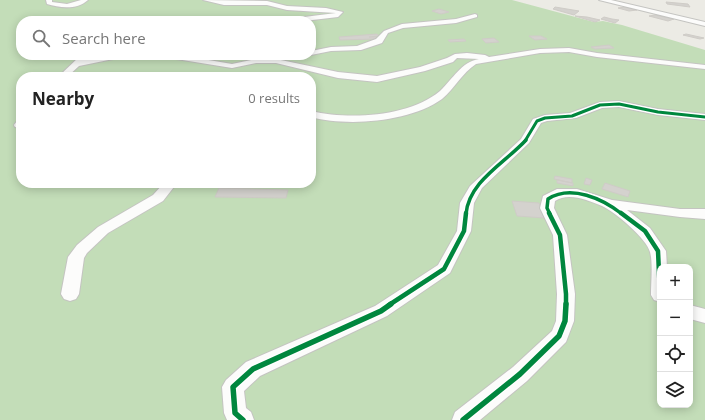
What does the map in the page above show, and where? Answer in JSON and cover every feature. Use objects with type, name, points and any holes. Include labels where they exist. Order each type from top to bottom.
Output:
[{"type":"street","points":[[49,0],[49,3],[61,6],[76,4],[85,0]]},
{"type":"street","points":[[206,0],[224,3],[267,3],[287,8],[340,12],[338,15],[316,18]]},
{"type":"street","points":[[602,0],[705,24]]},
{"type":"street","points":[[316,52],[358,48],[379,41],[384,37],[386,32],[402,26],[456,21],[474,16]]},
{"type":"street","points":[[316,115],[333,119],[353,120],[391,115],[421,107],[428,104],[447,90],[465,67],[474,62],[546,50],[569,50],[596,55],[705,67]]},
{"type":"street","points":[[195,60],[232,66],[256,61],[276,61],[338,75],[377,79],[422,69],[450,60],[455,56],[467,55],[486,57],[488,60]]},
{"type":"street","points":[[67,72],[80,60]]},
{"type":"street","points":[[76,64],[97,60]]},
{"type":"street","points":[[276,61],[280,60]]},
{"type":"street","points":[[243,420],[235,412],[233,387],[253,369],[381,311],[444,269],[464,231],[467,203],[477,186],[525,141],[537,121],[545,118],[572,116],[600,105],[619,104],[658,112],[705,117]]},
{"type":"street","points":[[70,294],[76,257],[82,248],[103,230],[158,198],[167,188]]},
{"type":"street","points":[[463,420],[520,374],[559,336],[565,321],[566,294],[560,234],[547,208],[548,199],[557,193],[576,192],[608,203],[631,207],[680,213],[705,214]]},
{"type":"street","points":[[608,203],[645,231],[658,251],[659,264]]},
{"type":"street","points":[[693,313],[705,316]]},
{"type":"green space","points":[[0,0],[512,0],[594,22],[603,21],[622,25],[705,50],[705,420],[0,420]]},
{"type":"building","points":[[666,2],[688,4],[690,7],[667,4]]},
{"type":"building","points":[[555,7],[579,11],[574,15],[553,9]]},
{"type":"building","points":[[625,7],[637,10],[629,11],[618,8]]},
{"type":"building","points":[[439,9],[449,12],[441,14],[432,11]]},
{"type":"building","points":[[655,15],[674,19],[668,21],[649,16]]},
{"type":"building","points":[[575,16],[587,17],[600,20],[595,22]]},
{"type":"building","points":[[604,17],[619,20],[615,23],[601,19]]},
{"type":"building","points":[[377,34],[379,36],[369,37],[376,37],[376,39],[340,40],[339,37]]},
{"type":"building","points":[[686,34],[704,38],[700,39],[683,35]]},
{"type":"building","points":[[529,36],[541,36],[547,39],[535,40]]},
{"type":"building","points":[[494,38],[499,42],[486,43],[482,39]]},
{"type":"building","points":[[464,39],[466,41],[450,42],[448,40]]},
{"type":"building","points":[[609,45],[614,48],[595,49],[591,47]]},
{"type":"building","points":[[555,176],[572,179],[572,183],[554,179]]},
{"type":"building","points":[[586,178],[592,180],[590,185],[584,184]]},
{"type":"building","points":[[557,180],[573,183],[573,186],[557,183]]},
{"type":"building","points":[[605,183],[630,191],[628,197],[602,189]]},
{"type":"building","points":[[219,188],[288,190],[286,198],[215,197]]},
{"type":"building","points":[[512,201],[539,203],[544,218],[517,216]]},
{"type":"cycle path","points":[[243,420],[235,413],[233,387],[253,369],[381,311],[444,269],[464,231],[467,203],[477,186],[525,141],[537,121],[545,118],[572,116],[600,105],[619,104],[658,112],[705,117]]},
{"type":"cycle path","points":[[463,420],[520,374],[559,336],[565,321],[566,294],[560,235],[547,208],[548,199],[557,193],[577,193],[608,203],[645,231],[658,251],[659,264]]}]
